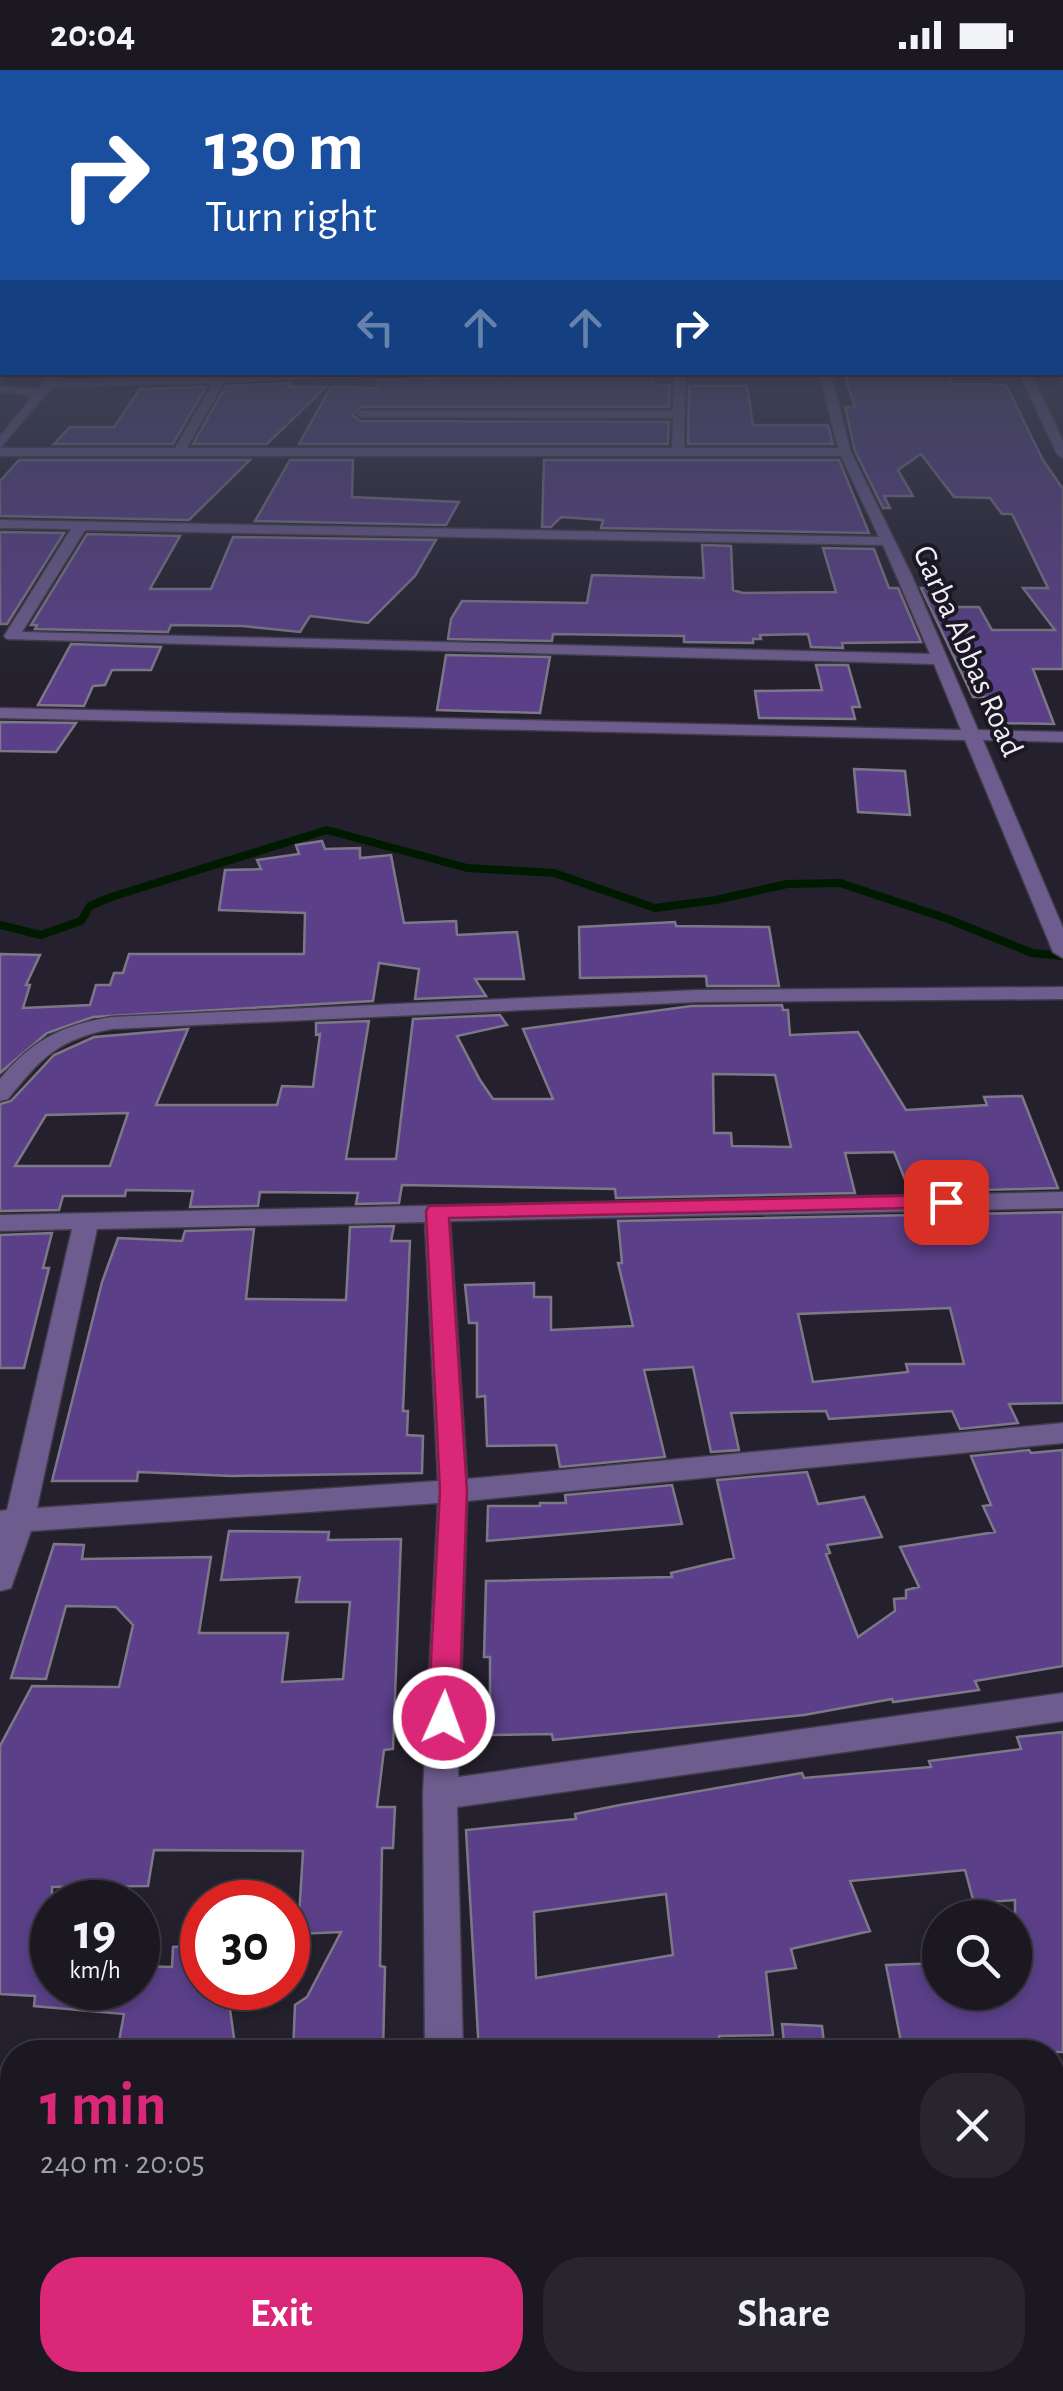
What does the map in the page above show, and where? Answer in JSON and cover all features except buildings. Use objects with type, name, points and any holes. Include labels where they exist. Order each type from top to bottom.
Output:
[{"type":"street","name":"Garba Abbas Road","points":[[852,466],[974,735],[1059,944]]},
{"type":"street","points":[[0,524],[887,541]]},
{"type":"street","points":[[80,526],[12,636],[940,659]]},
{"type":"street","points":[[0,713],[1063,738]]},
{"type":"street","points":[[0,1094],[36,1049],[70,1029],[112,1024],[698,996],[1063,993]]},
{"type":"street","points":[[0,1224],[437,1211],[1063,1200]]},
{"type":"street","points":[[437,1211],[453,1491],[440,1794],[444,2040]]},
{"type":"street","points":[[0,1578],[10,1521],[86,1221]]},
{"type":"street","points":[[10,1521],[453,1491],[1063,1433]]},
{"type":"street","points":[[440,1794],[1063,1707]]},
{"type":"waterway","points":[[0,925],[41,935],[81,921],[90,906],[111,897],[327,830],[467,868],[554,873],[655,908],[716,900],[787,884],[840,883],[948,919],[1032,953],[1063,956]]},
{"type":"route","points":[[444,1718],[453,1491],[437,1211],[946,1202]]}]
